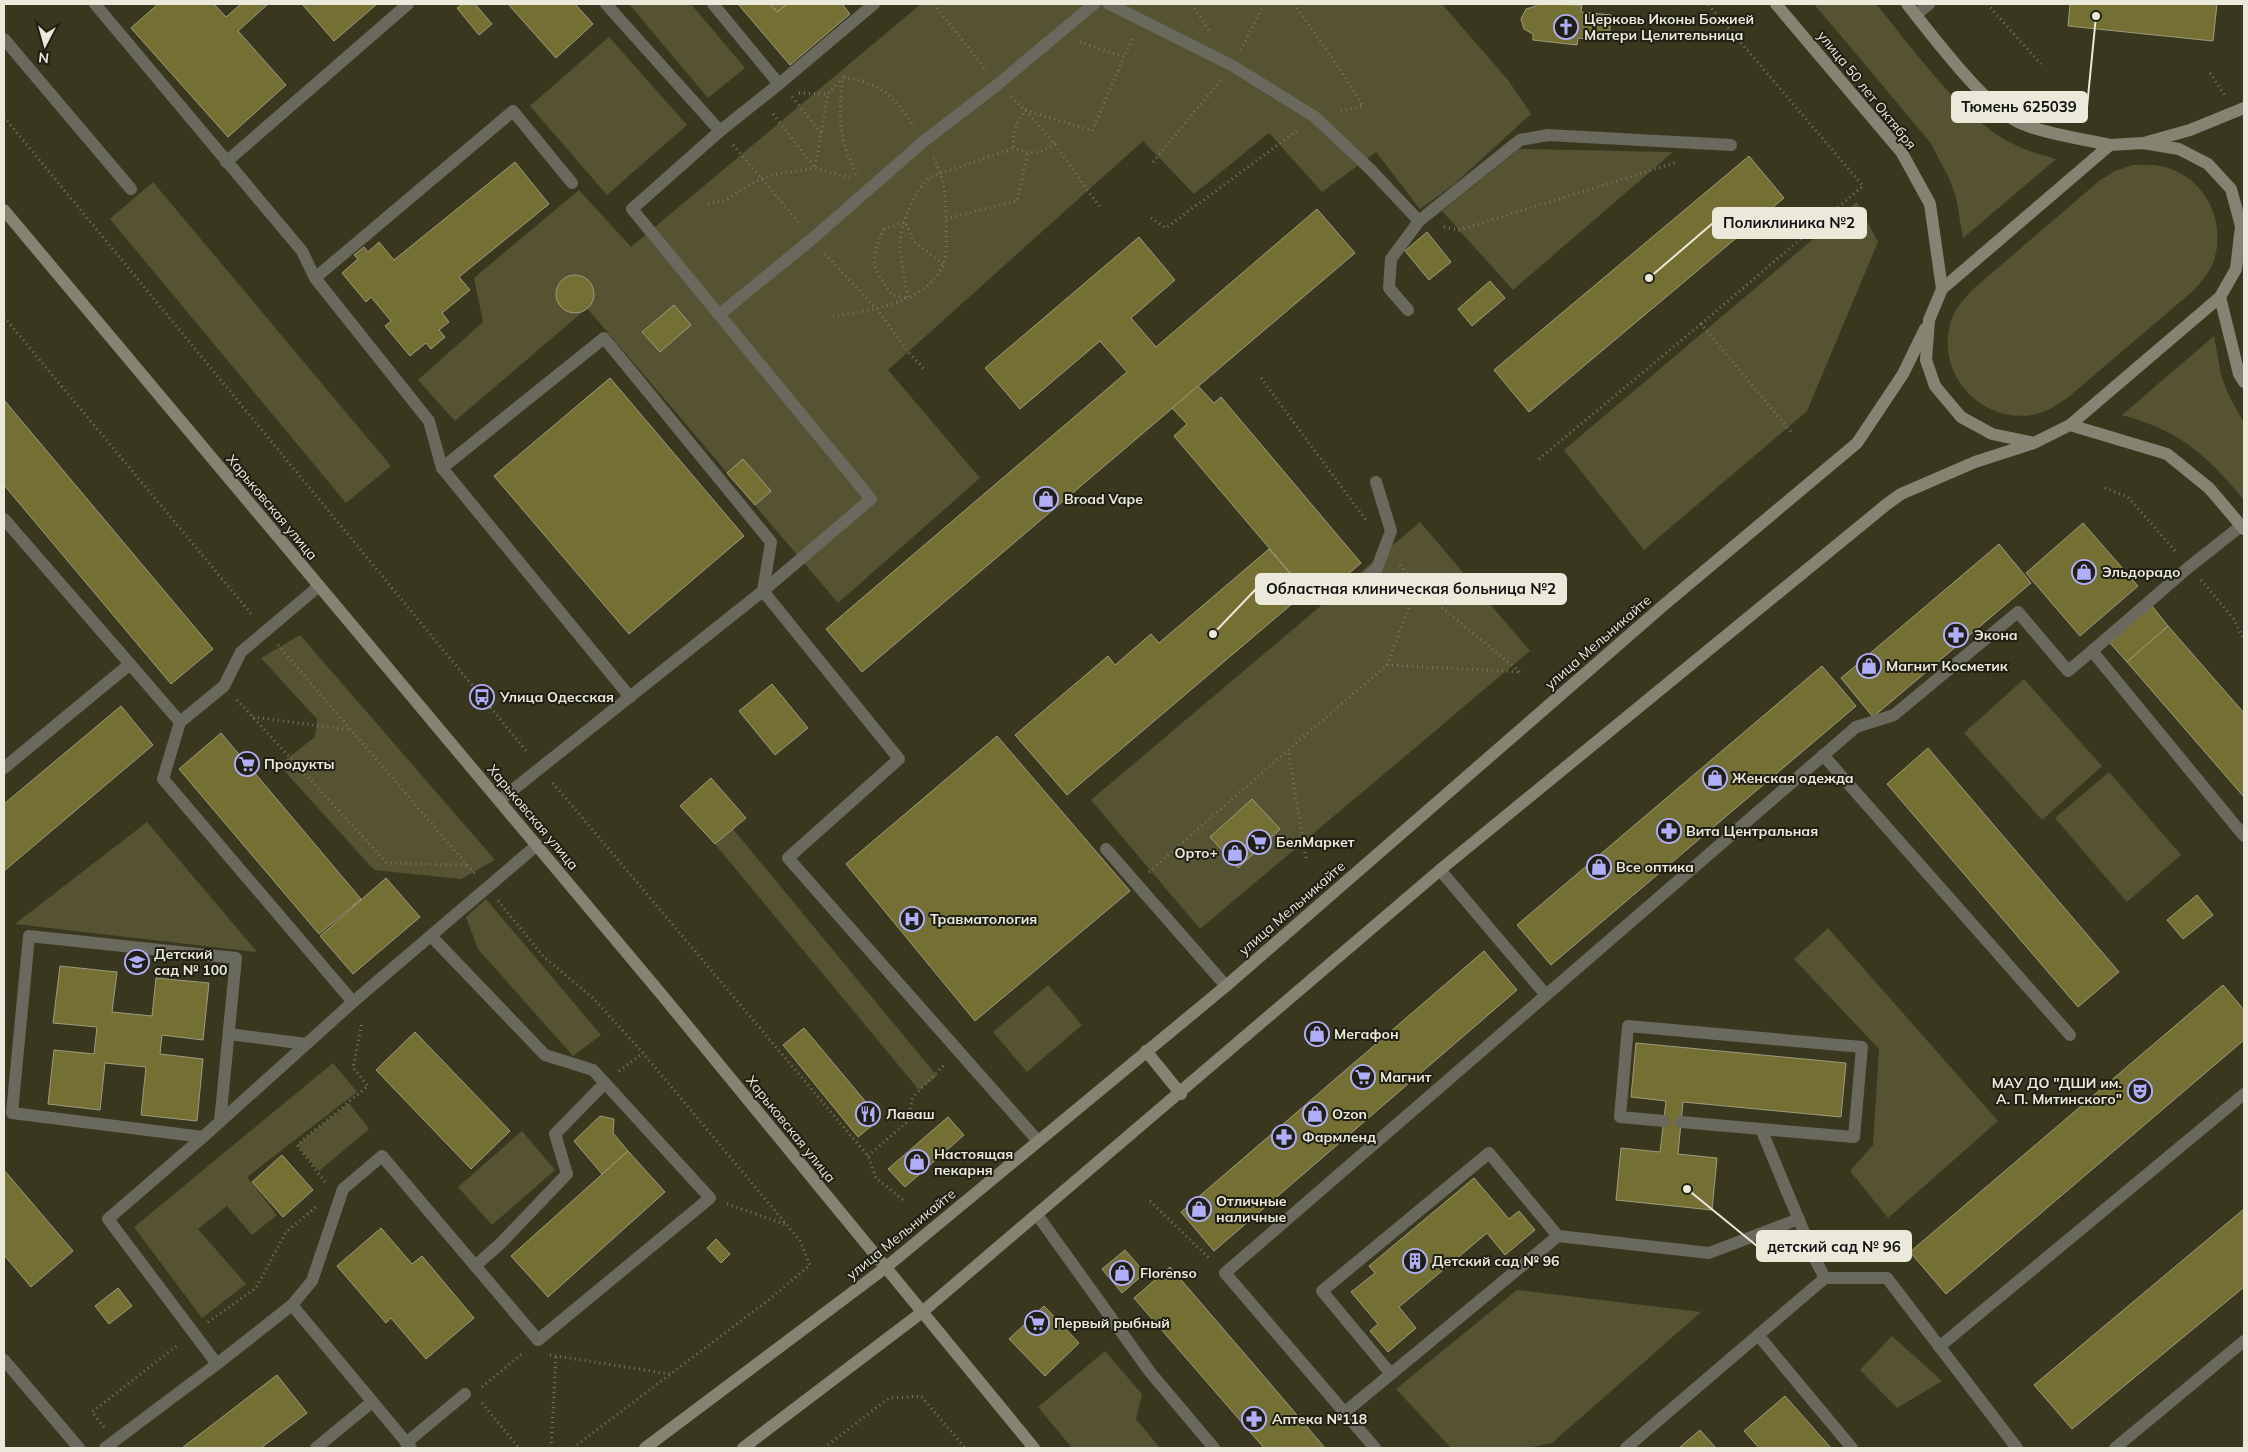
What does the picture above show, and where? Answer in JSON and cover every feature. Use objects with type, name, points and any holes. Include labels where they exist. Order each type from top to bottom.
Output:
[{"type":"main road","name":"улица 50 лет Октября","points":[[1776,4],[1902,153],[1930,204],[1942,289]]},
{"type":"main road","points":[[1907,4],[1978,88],[1994,105],[2019,123],[2110,145],[2143,143],[2190,130],[2244,108]]},
{"type":"main road","points":[[2143,143],[2179,149],[2208,164],[2232,189],[2241,226],[2236,270]]},
{"type":"main road","points":[[1942,289],[2110,145]]},
{"type":"main road","name":"Харьковская улица","points":[[4,210],[500,800],[1034,1448]]},
{"type":"main road","points":[[744,1448],[921,1313],[1181,1094],[1440,870],[1887,504],[1901,494],[1974,462],[2034,443],[2070,425],[2220,297],[2236,270],[2244,251]]},
{"type":"main road","name":"улица Мельникайте","points":[[645,1448],[885,1268],[1226,986],[1664,604],[1856,443],[1903,374],[1942,289]]},
{"type":"main road","points":[[2220,297],[2239,374],[2244,382]]},
{"type":"main road","points":[[1929,320],[1926,360],[1935,386],[1961,417],[1992,434],[2034,443]]},
{"type":"main road","points":[[2070,425],[2167,454],[2209,488],[2243,527]]},
{"type":"main road","points":[[1146,1051],[1181,1094]]},
{"type":"lane","points":[[95,4],[302,251],[316,278],[429,421],[442,468],[630,697]]},
{"type":"lane","points":[[226,162],[408,4]]},
{"type":"lane","points":[[606,4],[720,131]]},
{"type":"lane","points":[[713,4],[779,84]]},
{"type":"lane","points":[[500,800],[763,591],[871,499],[632,209],[720,131],[874,4]]},
{"type":"lane","points":[[720,314],[812,239],[924,141],[997,85],[1094,4]]},
{"type":"lane","points":[[1109,4],[1233,66],[1315,117],[1371,170],[1419,221]]},
{"type":"lane","points":[[1916,15],[1930,4]]},
{"type":"lane","points":[[4,38],[131,188]]},
{"type":"lane","points":[[316,278],[513,111],[572,183]]},
{"type":"lane","points":[[1408,310],[1389,288],[1391,259],[1419,221],[1520,140],[1548,134],[1731,145]]},
{"type":"lane","points":[[442,468],[604,338],[771,542],[763,591],[899,759],[788,858],[1038,1141]]},
{"type":"lane","points":[[1348,595],[1377,568],[1391,531],[1376,482]]},
{"type":"lane","points":[[4,519],[180,722]]},
{"type":"lane","points":[[1375,1448],[1224,1273],[1856,727],[1894,715],[2018,612],[2068,671],[2189,566],[2243,527]]},
{"type":"lane","points":[[319,586],[241,652],[224,686],[180,722],[163,779],[353,1002]]},
{"type":"lane","points":[[2092,650],[2244,836]]},
{"type":"lane","points":[[4,768],[130,664]]},
{"type":"lane","points":[[1824,755],[2070,1035]]},
{"type":"lane","points":[[217,1364],[108,1219],[220,1122],[353,1002],[537,845]]},
{"type":"lane","points":[[1106,849],[1226,986]]},
{"type":"lane","points":[[1440,870],[1546,995]]},
{"type":"lane","points":[[203,1137],[12,1112],[29,936],[236,958],[220,1122]]},
{"type":"lane","points":[[106,1448],[217,1364],[292,1304],[312,1281],[343,1189],[382,1156],[538,1340],[710,1198],[593,1070],[545,1055],[431,936]]},
{"type":"lane","points":[[1664,1121],[1620,1117],[1628,1026],[1862,1047],[1854,1137],[1681,1122]]},
{"type":"lane","points":[[229,1034],[306,1044]]},
{"type":"lane","points":[[475,1266],[500,1244],[568,1174],[555,1134],[605,1083]]},
{"type":"lane","points":[[1940,1347],[2244,1094]]},
{"type":"lane","points":[[1761,1129],[1798,1219],[1825,1278]]},
{"type":"lane","points":[[1391,1374],[1322,1290],[1489,1153],[1558,1236],[1709,1253],[1798,1219]]},
{"type":"lane","points":[[1038,1216],[1150,1372],[1214,1448]]},
{"type":"lane","points":[[1345,1412],[1558,1236]]},
{"type":"lane","points":[[1626,1448],[1825,1278],[1887,1278],[2017,1448]]},
{"type":"lane","points":[[292,1304],[408,1446],[465,1394]]},
{"type":"lane","points":[[1758,1334],[1852,1448]]},
{"type":"lane","points":[[2115,1448],[2244,1341]]},
{"type":"lane","points":[[4,1360],[79,1448]]},
{"type":"lane","points":[[316,1448],[372,1402]]},
{"type":"path","points":[[934,4],[997,85],[1026,110],[1055,142],[1100,207]]},
{"type":"path","points":[[1153,162],[1233,66],[1264,4]]},
{"type":"path","points":[[1151,218],[1166,228],[1315,117],[1363,106],[1344,75],[1294,4]]},
{"type":"path","points":[[1539,459],[1863,186],[1708,4]]},
{"type":"path","points":[[1987,4],[2041,64]]},
{"type":"path","points":[[1026,110],[1092,131],[1142,19]]},
{"type":"path","points":[[1057,34],[1124,57]]},
{"type":"path","points":[[815,168],[828,94],[843,77]]},
{"type":"path","points":[[822,133],[788,92],[828,94]]},
{"type":"path","points":[[760,98],[815,168]]},
{"type":"path","points":[[1014,148],[1012,134],[1018,120],[1026,110]]},
{"type":"path","points":[[4,117],[541,768],[868,1156],[876,1178],[903,1200]]},
{"type":"path","points":[[905,222],[884,229],[873,258],[878,275],[892,295],[908,298],[899,242],[913,200],[922,184],[930,177],[1014,148],[1028,153],[1044,151],[1055,142]]},
{"type":"path","points":[[946,219],[1017,202],[1028,153]]},
{"type":"path","points":[[1419,221],[1459,230],[1684,160]]},
{"type":"path","points":[[708,204],[723,201],[762,178],[815,168],[859,180]]},
{"type":"path","points":[[905,222],[914,242],[943,265]]},
{"type":"path","points":[[4,317],[265,630],[544,957],[593,998],[643,1053],[800,1241],[810,1265],[771,1298],[573,1448]]},
{"type":"path","points":[[1701,324],[1792,433]]},
{"type":"path","points":[[1261,378],[1417,587],[1520,672],[1387,665]]},
{"type":"path","points":[[1136,884],[1387,665],[1417,587]]},
{"type":"path","points":[[224,686],[388,863],[468,866]]},
{"type":"path","points":[[253,717],[351,730]]},
{"type":"path","points":[[1288,750],[1306,858]]},
{"type":"path","points":[[327,1184],[298,1145],[368,1086],[353,1068],[363,1015],[353,1002]]},
{"type":"path","points":[[868,1156],[907,1122],[913,1097],[958,1051]]},
{"type":"path","points":[[605,1083],[643,1053]]},
{"type":"path","points":[[710,1198],[787,1225]]},
{"type":"path","points":[[1150,1201],[1224,1273]]},
{"type":"path","points":[[107,1430],[92,1412],[256,1288],[286,1232],[319,1204]]},
{"type":"path","points":[[551,1448],[556,1356],[671,1374]]},
{"type":"path","points":[[824,1448],[890,1398],[921,1396],[965,1448]]},
{"type":"path","points":[[480,1401],[519,1448]]},
{"type":"shaded area","points":[[629,4],[691,4],[745,68],[708,98]]},
{"type":"shaded area","points":[[921,4],[1442,4],[1508,80],[1531,114],[1452,186],[1420,209],[1376,152],[1322,192],[1269,133],[1194,194],[1143,141],[888,370],[980,478],[838,603],[587,308],[455,421],[418,380],[483,322],[474,278],[579,190],[631,247]]},
{"type":"shaded area","points":[[1814,4],[1876,4],[1949,92],[1982,123],[2012,144],[2056,159],[1963,238],[1956,197],[1949,178],[1930,142]]},
{"type":"shaded area","points":[[609,37],[687,125],[607,195],[530,106]]},
{"type":"shaded area","points":[[1519,149],[1673,152],[1513,290],[1442,211]]},
{"type":"shaded area","points":[[2133,165],[2148,165],[2171,169],[2195,183],[2204,194],[2215,218],[2217,246],[2214,260],[2203,280],[2193,291],[2066,399],[2054,407],[2032,415],[2013,415],[1995,411],[1979,402],[1966,390],[1956,375],[1949,358],[1948,340],[1951,321],[1957,308],[1972,290],[2099,181],[2115,171]]},
{"type":"shaded area","points":[[153,182],[391,466],[346,503],[110,219]]},
{"type":"shaded area","points":[[1857,202],[1878,242],[1807,411],[1644,550],[1564,450]]},
{"type":"shaded area","points":[[2214,336],[2221,375],[2228,394],[2244,423],[2244,500],[2204,457],[2190,446],[2160,429],[2122,415]]},
{"type":"shaded area","points":[[1420,522],[1530,651],[1200,929],[1091,800]]},
{"type":"shaded area","points":[[300,635],[495,860],[461,879],[374,870],[279,765],[315,737],[317,719],[261,658]]},
{"type":"shaded area","points":[[2024,679],[2102,766],[2042,820],[1964,733]]},
{"type":"shaded area","points":[[2109,772],[2181,855],[2127,902],[2055,818]]},
{"type":"shaded area","points":[[147,822],[257,952],[15,924]]},
{"type":"shaded area","points":[[733,829],[937,1076],[919,1090],[715,844]]},
{"type":"shaded area","points":[[486,899],[601,1035],[573,1056],[478,949],[466,917]]},
{"type":"shaded area","points":[[1828,928],[1998,1121],[1888,1218],[1850,1171],[1873,1145],[1879,1049],[1794,959]]},
{"type":"shaded area","points":[[1048,985],[1082,1025],[1027,1072],[993,1032]]},
{"type":"shaded area","points":[[333,1063],[357,1092],[247,1177],[277,1215],[252,1235],[227,1206],[198,1229],[246,1284],[202,1318],[134,1227]]},
{"type":"shaded area","points":[[349,1103],[369,1129],[319,1171],[297,1145]]},
{"type":"shaded area","points":[[522,1131],[555,1170],[492,1225],[458,1187]]},
{"type":"shaded area","points":[[1517,1290],[1701,1312],[1552,1443],[1527,1448],[1451,1448],[1396,1389]]},
{"type":"shaded area","points":[[1892,1336],[1942,1381],[1897,1408],[1860,1370]]},
{"type":"shaded area","points":[[1105,1351],[1142,1394],[1136,1419],[1160,1448],[1072,1448],[1038,1407]]},
{"type":"building","points":[[158,4],[214,4],[226,17],[241,4],[268,4],[238,31],[286,85],[228,137],[131,28]]},
{"type":"building","points":[[302,4],[377,4],[334,41]]},
{"type":"building","points":[[463,4],[475,4],[492,24],[479,35],[457,8]]},
{"type":"building","points":[[508,4],[575,4],[593,24],[556,58]]},
{"type":"building","points":[[738,4],[770,4],[777,12],[787,4],[842,4],[850,14],[790,65]]},
{"type":"building","points":[[770,4],[787,4],[777,12]]},
{"type":"building","name":"Церковь Иконы Божией Матери Целительница","points":[[1537,4],[1582,5],[1581,12],[1611,15],[1609,41],[1578,38],[1577,45],[1533,40],[1533,34],[1524,29],[1521,19],[1526,9]]},
{"type":"building","points":[[2070,4],[2217,4],[2213,41],[2068,26]]},
{"type":"building","points":[[1749,156],[1784,198],[1529,412],[1494,370]]},
{"type":"building","points":[[515,162],[549,204],[459,277],[470,290],[442,313],[449,322],[439,330],[445,337],[431,349],[426,343],[410,356],[385,326],[391,321],[371,297],[366,302],[342,273],[358,259],[354,255],[364,247],[368,252],[379,242],[394,260]]},
{"type":"building","points":[[1317,209],[1355,253],[862,672],[826,629],[1127,372],[1100,341],[1020,409],[985,368],[1139,237],[1175,280],[1131,318],[1156,347]]},
{"type":"building","points":[[1427,232],[1451,262],[1429,280],[1405,251]]},
{"type":"building","points":[[575,275],[588,281],[594,294],[588,307],[575,313],[562,307],[556,294],[562,281]]},
{"type":"building","points":[[1490,281],[1505,298],[1472,326],[1458,309]]},
{"type":"building","points":[[674,305],[691,325],[660,352],[642,332]]},
{"type":"building","points":[[610,378],[744,536],[629,634],[494,476]]},
{"type":"building","points":[[1198,386],[1214,403],[1221,397],[1361,563],[1315,602],[1174,436],[1187,424],[1172,408]]},
{"type":"building","points":[[4,400],[213,649],[171,684],[4,485]]},
{"type":"building","points":[[743,459],[771,491],[755,505],[727,473]]},
{"type":"building","points":[[2083,523],[2138,586],[2080,636],[2026,573]]},
{"type":"building","points":[[1999,544],[2031,583],[1873,717],[1841,678]]},
{"type":"building","points":[[1269,549],[1306,592],[1067,795],[1015,735],[1108,656],[1115,665],[1151,634],[1159,643]]},
{"type":"building","points":[[2152,606],[2168,626],[2127,662],[2110,643]]},
{"type":"building","points":[[2168,626],[2244,713],[2244,797],[2127,662]]},
{"type":"building","points":[[1822,666],[1856,706],[1551,965],[1517,925]]},
{"type":"building","points":[[772,684],[808,728],[775,755],[739,711]]},
{"type":"building","points":[[121,706],[153,745],[4,871],[4,804]]},
{"type":"building","points":[[221,733],[361,899],[319,934],[179,769]]},
{"type":"building","points":[[997,736],[1130,891],[975,1021],[846,864]]},
{"type":"building","points":[[1928,748],[2119,972],[2078,1007],[1887,784]]},
{"type":"building","points":[[711,778],[746,818],[715,844],[680,806]]},
{"type":"building","points":[[1252,799],[1280,829],[1238,868],[1210,837]]},
{"type":"building","points":[[386,878],[420,917],[353,974],[320,936]]},
{"type":"building","points":[[2197,895],[2213,915],[2183,939],[2167,920]]},
{"type":"building","points":[[1484,951],[1517,990],[1214,1251],[1181,1212]]},
{"type":"building","points":[[60,966],[117,972],[112,1012],[152,1016],[156,978],[209,983],[203,1040],[162,1035],[160,1054],[203,1059],[197,1121],[141,1115],[146,1067],[105,1063],[100,1110],[48,1104],[54,1050],[94,1054],[97,1027],[53,1023]]},
{"type":"building","points":[[2223,985],[2244,1010],[2244,1040],[1946,1294],[1910,1252]]},
{"type":"building","points":[[804,1028],[880,1119],[858,1137],[783,1045]]},
{"type":"building","points":[[415,1032],[510,1131],[471,1169],[376,1070]]},
{"type":"building","points":[[1636,1043],[1846,1063],[1841,1117],[1683,1102],[1678,1154],[1717,1158],[1712,1210],[1616,1200],[1621,1148],[1660,1152],[1666,1101],[1631,1097]]},
{"type":"building","points":[[600,1116],[614,1119],[613,1133],[628,1151],[602,1174],[574,1141]]},
{"type":"building","points":[[948,1117],[964,1135],[905,1187],[888,1169]]},
{"type":"building","points":[[628,1151],[665,1192],[548,1297],[511,1256]]},
{"type":"building","points":[[282,1155],[313,1190],[283,1217],[252,1182]]},
{"type":"building","points":[[4,1170],[73,1251],[31,1287],[4,1255]]},
{"type":"building","name":"Детский сад № 96","points":[[1474,1178],[1509,1219],[1519,1211],[1535,1230],[1505,1255],[1487,1233],[1399,1307],[1416,1328],[1388,1352],[1370,1331],[1378,1324],[1351,1292],[1375,1273],[1369,1266]]},
{"type":"building","points":[[2244,1209],[2244,1287],[2072,1429],[2034,1385]]},
{"type":"building","points":[[381,1228],[412,1264],[422,1256],[474,1318],[426,1359],[391,1318],[386,1323],[337,1266]]},
{"type":"building","points":[[716,1239],[730,1254],[721,1263],[707,1248]]},
{"type":"building","points":[[1125,1250],[1145,1273],[1122,1293],[1102,1269]]},
{"type":"building","points":[[1170,1267],[1325,1448],[1264,1448],[1134,1298]]},
{"type":"building","points":[[118,1288],[132,1306],[109,1324],[95,1306]]},
{"type":"building","points":[[1044,1306],[1079,1343],[1045,1376],[1009,1339]]},
{"type":"building","points":[[277,1375],[307,1413],[261,1448],[182,1448]]},
{"type":"building","points":[[1785,1396],[1831,1448],[1759,1448],[1744,1431]]},
{"type":"building","points":[[1700,1430],[1716,1448],[1679,1448]]},
{"type":"place","name":"Тюмень 625039","points":[[2096,16]]},
{"type":"place","name":"Церковь Иконы Божией Матери Целительница","points":[[1566,27]]},
{"type":"place","name":"Поликлиника №2","points":[[1649,278]]},
{"type":"place","name":"Broad Vape","points":[[1046,499]]},
{"type":"place","name":"Эльдорадо","points":[[2084,572]]},
{"type":"place","name":"Областная клиническая больница №2","points":[[1213,634]]},
{"type":"place","name":"Экона","points":[[1956,635]]},
{"type":"place","name":"Магнит Косметик","points":[[1869,666]]},
{"type":"place","name":"Улица Одесская","points":[[482,697]]},
{"type":"place","name":"Продукты","points":[[247,764]]},
{"type":"place","name":"Женская одежда","points":[[1715,778]]},
{"type":"place","name":"Вита Центральная","points":[[1669,831]]},
{"type":"place","name":"БелМаркет","points":[[1259,842]]},
{"type":"place","name":"Орто+","points":[[1235,853]]},
{"type":"place","name":"Все оптика","points":[[1599,867]]},
{"type":"place","name":"Травматология","points":[[912,919]]},
{"type":"place","name":"Детский сад № 100","points":[[137,962]]},
{"type":"place","name":"Мегафон","points":[[1317,1034]]},
{"type":"place","name":"Магнит","points":[[1363,1077]]},
{"type":"place","name":"МАУ ДО \"ДШИ им. А. П. Митинского\"","points":[[2140,1091]]},
{"type":"place","name":"Лаваш","points":[[868,1114]]},
{"type":"place","name":"Ozon","points":[[1315,1114]]},
{"type":"place","name":"Фармленд","points":[[1284,1137]]},
{"type":"place","name":"Настоящая пекарня","points":[[917,1162]]},
{"type":"place","name":"детский сад № 96","points":[[1687,1189]]},
{"type":"place","name":"Отличные наличные","points":[[1199,1209]]},
{"type":"place","name":"Детский сад № 96","points":[[1415,1261]]},
{"type":"place","name":"Florenso","points":[[1122,1273]]},
{"type":"place","name":"Первый рыбный","points":[[1037,1323]]},
{"type":"place","name":"Аптека №118","points":[[1254,1419]]}]
